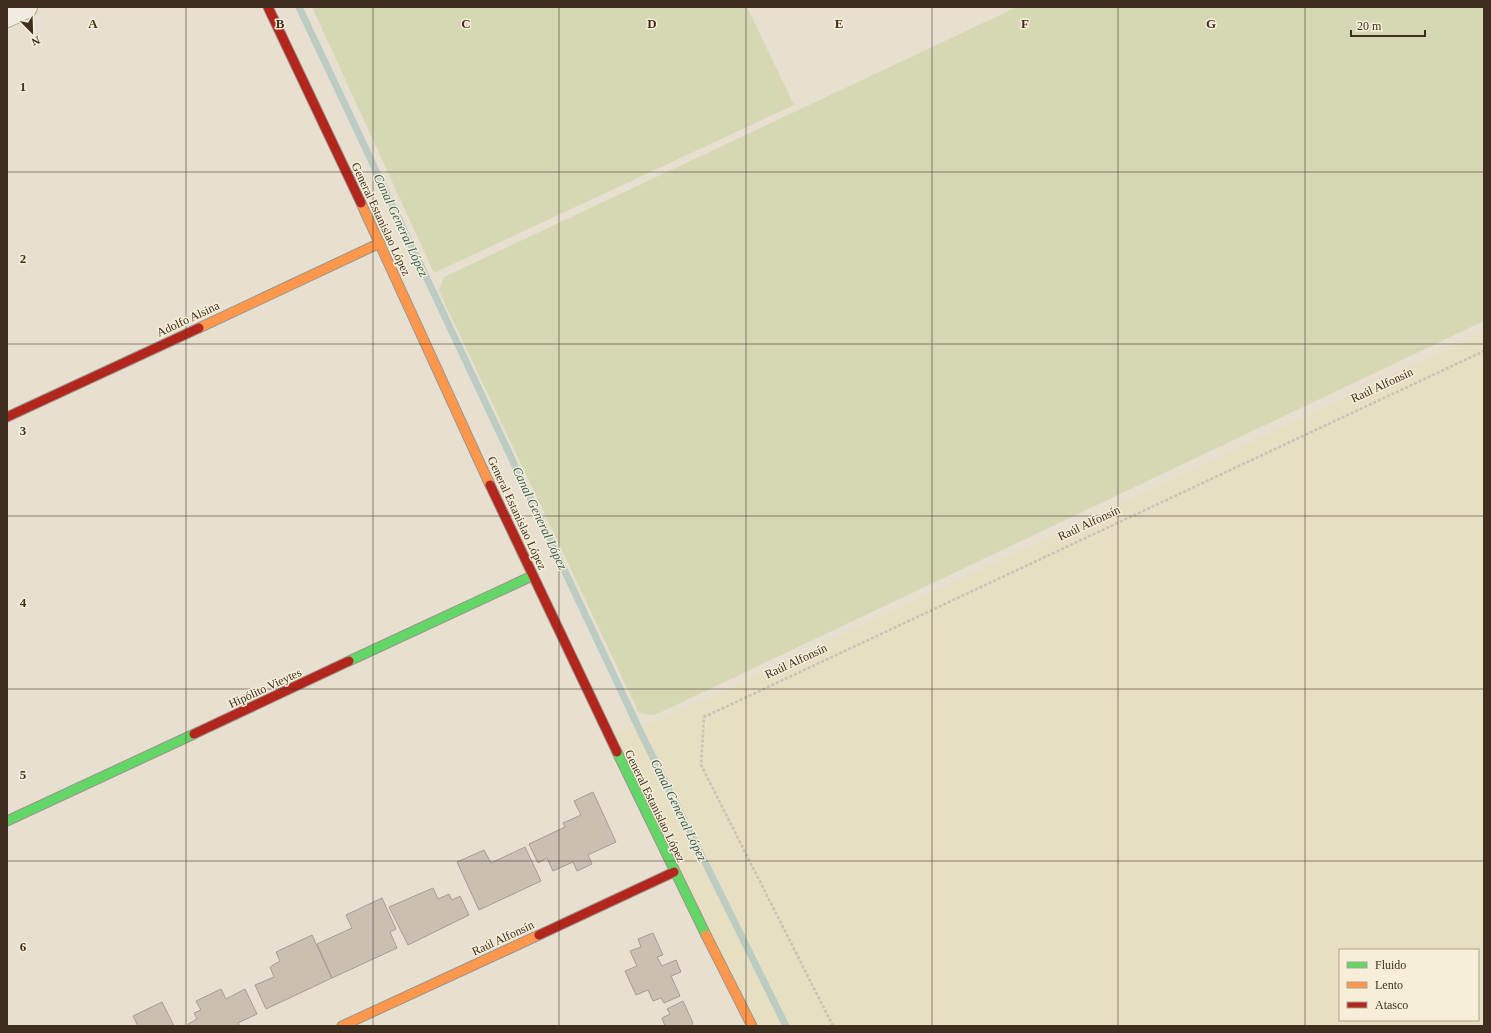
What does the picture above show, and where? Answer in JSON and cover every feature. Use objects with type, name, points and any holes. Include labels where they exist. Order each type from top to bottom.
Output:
[{"type":"street","points":[[7,16],[26,7]]},
{"type":"street","name":"General Estanislao López","points":[[268,7],[380,243],[532,576],[674,872],[752,1026]]},
{"type":"street","name":"Adolfo Alsina","points":[[7,417],[380,243]]},
{"type":"street","name":"Hipólito Vieytes","points":[[7,821],[532,576]]},
{"type":"street","name":"Raúl Alfonsín","points":[[342,1026],[674,872]]},
{"type":"path","name":"Raúl Alfonsín","points":[[833,1026],[701,765],[704,717],[1484,350]]},
{"type":"shaded area","points":[[1484,332],[1484,1026],[752,1026],[607,733],[663,719]]},
{"type":"green space","points":[[312,7],[747,7],[794,105],[434,273]]},
{"type":"green space","points":[[1017,7],[1484,7],[1484,321],[655,715],[639,713],[439,291],[444,277]]},
{"type":"building","points":[[593,792],[616,842],[588,855],[592,864],[577,871],[573,862],[553,871],[547,858],[538,863],[529,844],[565,827],[563,823],[581,815],[574,801]]},
{"type":"building","points":[[525,847],[541,881],[479,910],[457,862],[484,850],[491,863]]},
{"type":"building","points":[[433,888],[438,899],[449,894],[452,900],[460,896],[469,915],[408,945],[389,907]]},
{"type":"building","points":[[382,898],[396,929],[390,932],[397,948],[332,978],[317,944],[352,928],[346,915]]},
{"type":"building","points":[[653,933],[663,955],[657,957],[662,966],[676,960],[681,972],[671,976],[680,996],[664,1003],[661,998],[653,1001],[648,990],[636,995],[625,971],[637,966],[630,951],[641,947],[638,939]]},
{"type":"building","points":[[312,935],[332,978],[266,1009],[255,985],[274,977],[270,967],[280,961],[276,952]]},
{"type":"building","points":[[221,989],[226,999],[245,989],[257,1014],[238,1023],[240,1026],[189,1026],[188,1024],[197,1019],[194,1013],[201,1010],[196,1001]]},
{"type":"building","points":[[683,1001],[693,1023],[691,1026],[665,1026],[662,1018],[670,1014],[667,1009]]},
{"type":"building","points":[[162,1002],[174,1026],[138,1026],[133,1016]]},
{"type":"waterway","name":"Canal General López","points":[[299,7],[641,733],[786,1026]]},
{"type":"traffic: fast","points":[[349,661],[532,576]]},
{"type":"traffic: fast","points":[[7,821],[194,734]]},
{"type":"traffic: fast","points":[[617,752],[706,935]]},
{"type":"traffic: slow","points":[[361,203],[490,485]]},
{"type":"traffic: slow","points":[[199,328],[380,243]]},
{"type":"traffic: slow","points":[[342,1026],[539,935]]},
{"type":"traffic: slow","points":[[706,935],[752,1026]]},
{"type":"traffic: jam","points":[[268,7],[361,203]]},
{"type":"traffic: jam","points":[[7,417],[199,328]]},
{"type":"traffic: jam","points":[[490,485],[617,752]]},
{"type":"traffic: jam","points":[[194,734],[349,661]]},
{"type":"traffic: jam","points":[[539,935],[674,872]]}]
